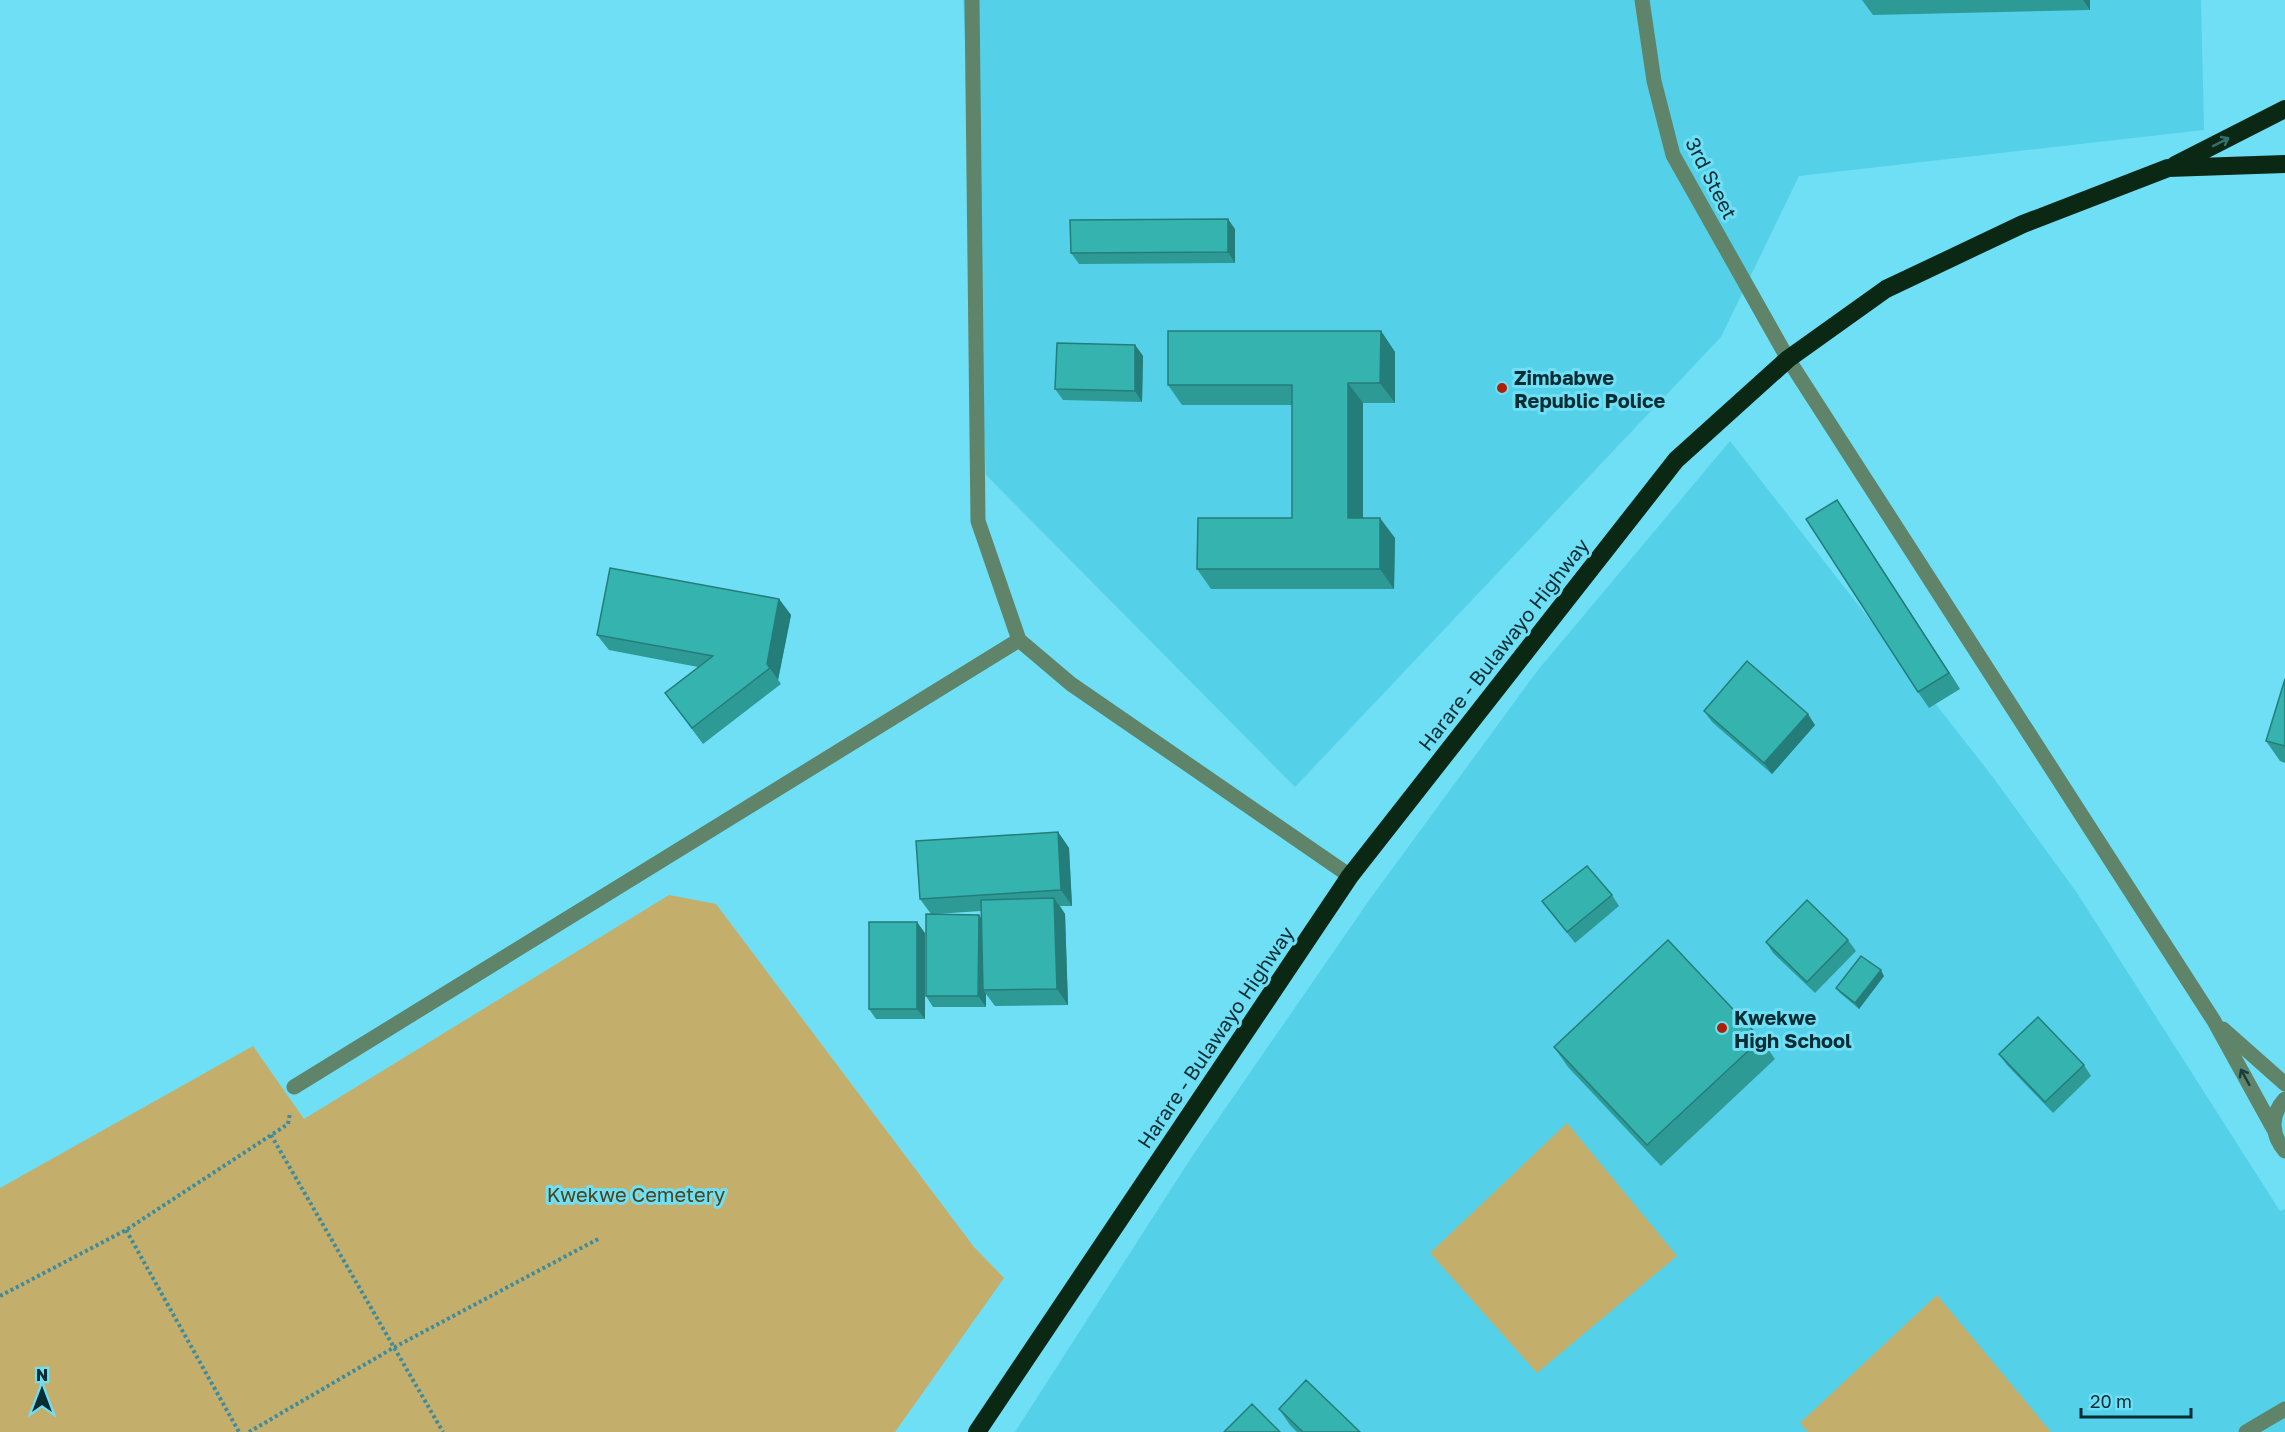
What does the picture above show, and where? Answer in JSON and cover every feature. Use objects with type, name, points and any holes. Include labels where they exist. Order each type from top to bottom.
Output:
[{"type":"highway","points":[[2168,168],[2285,109]]},
{"type":"highway","name":"Harare - Bulawayo Highway","points":[[977,1432],[1350,876],[1676,460],[1788,359],[1886,289],[2023,224],[2168,168],[2285,164]]},
{"type":"street","points":[[972,0],[978,521],[1019,640],[1071,684],[1350,876]]},
{"type":"street","name":"3rd Steet","points":[[1641,0],[1654,81],[1673,155],[1788,359],[2214,1021]]},
{"type":"street","points":[[294,1086],[1019,640]]},
{"type":"street","points":[[2214,1021],[2285,1084]]},
{"type":"street","points":[[2214,1021],[2273,1128],[2277,1143],[2285,1151]]},
{"type":"street","points":[[2273,1128],[2275,1113],[2285,1100]]},
{"type":"street","points":[[2246,1432],[2285,1409]]},
{"type":"path","points":[[0,1296],[126,1230],[288,1124],[294,1086]]},
{"type":"path","points":[[271,1135],[443,1432]]},
{"type":"path","points":[[126,1230],[239,1432]]},
{"type":"path","points":[[249,1432],[393,1348],[600,1238]]},
{"type":"shaded area","points":[[963,0],[2201,0],[2204,130],[1799,176],[1721,337],[1295,787],[986,475]]},
{"type":"shaded area","name":"Kwekwe High School","points":[[1730,441],[1992,776],[2077,893],[2280,1211],[2285,1209],[2285,1432],[1015,1432],[1191,1158],[1370,899],[1538,670]]},
{"type":"green space","name":"Kwekwe Cemetery","points":[[669,895],[716,904],[974,1247],[1004,1278],[895,1432],[0,1432],[0,1188],[253,1046],[304,1119]]},
{"type":"green space","points":[[1567,1123],[1677,1256],[1537,1373],[1430,1253]]},
{"type":"green space","points":[[1937,1295],[2051,1432],[1808,1432],[1800,1423]]},
{"type":"building","points":[[1228,219],[1228,252],[1071,253],[1070,220]]},
{"type":"building","points":[[1168,331],[1381,331],[1380,383],[1348,383],[1348,518],[1380,518],[1380,569],[1197,569],[1198,518],[1292,518],[1292,385],[1168,385]]},
{"type":"building","points":[[1057,343],[1135,345],[1135,391],[1055,389]]},
{"type":"building","points":[[1837,500],[1949,673],[1918,692],[1806,519]]},
{"type":"building","points":[[610,568],[779,599],[767,664],[770,668],[692,728],[665,693],[713,656],[597,635]]},
{"type":"building","points":[[1747,661],[1808,714],[1764,763],[1704,711]]},
{"type":"building","points":[[2285,679],[2285,746],[2266,741]]},
{"type":"building","points":[[1058,832],[1061,890],[920,899],[916,841]]},
{"type":"building","points":[[1587,866],[1612,895],[1567,932],[1542,901]]},
{"type":"building","points":[[1054,898],[1057,989],[983,990],[981,900]]},
{"type":"building","points":[[1807,900],[1848,940],[1807,982],[1766,942]]},
{"type":"building","points":[[926,914],[979,915],[978,996],[926,996]]},
{"type":"building","points":[[869,922],[917,922],[917,1009],[869,1009]]},
{"type":"building","points":[[1668,940],[1761,1039],[1647,1145],[1554,1047]]},
{"type":"building","points":[[1861,956],[1881,970],[1855,1003],[1836,988]]},
{"type":"building","points":[[2038,1017],[2084,1065],[2045,1102],[1999,1054]]},
{"type":"building","points":[[1306,1380],[1360,1432],[1303,1432],[1279,1409]]},
{"type":"building","points":[[1252,1404],[1280,1432],[1224,1432]]},
{"type":"place","name":"Zimbabwe Republic Police","points":[[1502,388]]},
{"type":"place","name":"Kwekwe High School","points":[[1722,1028]]}]
